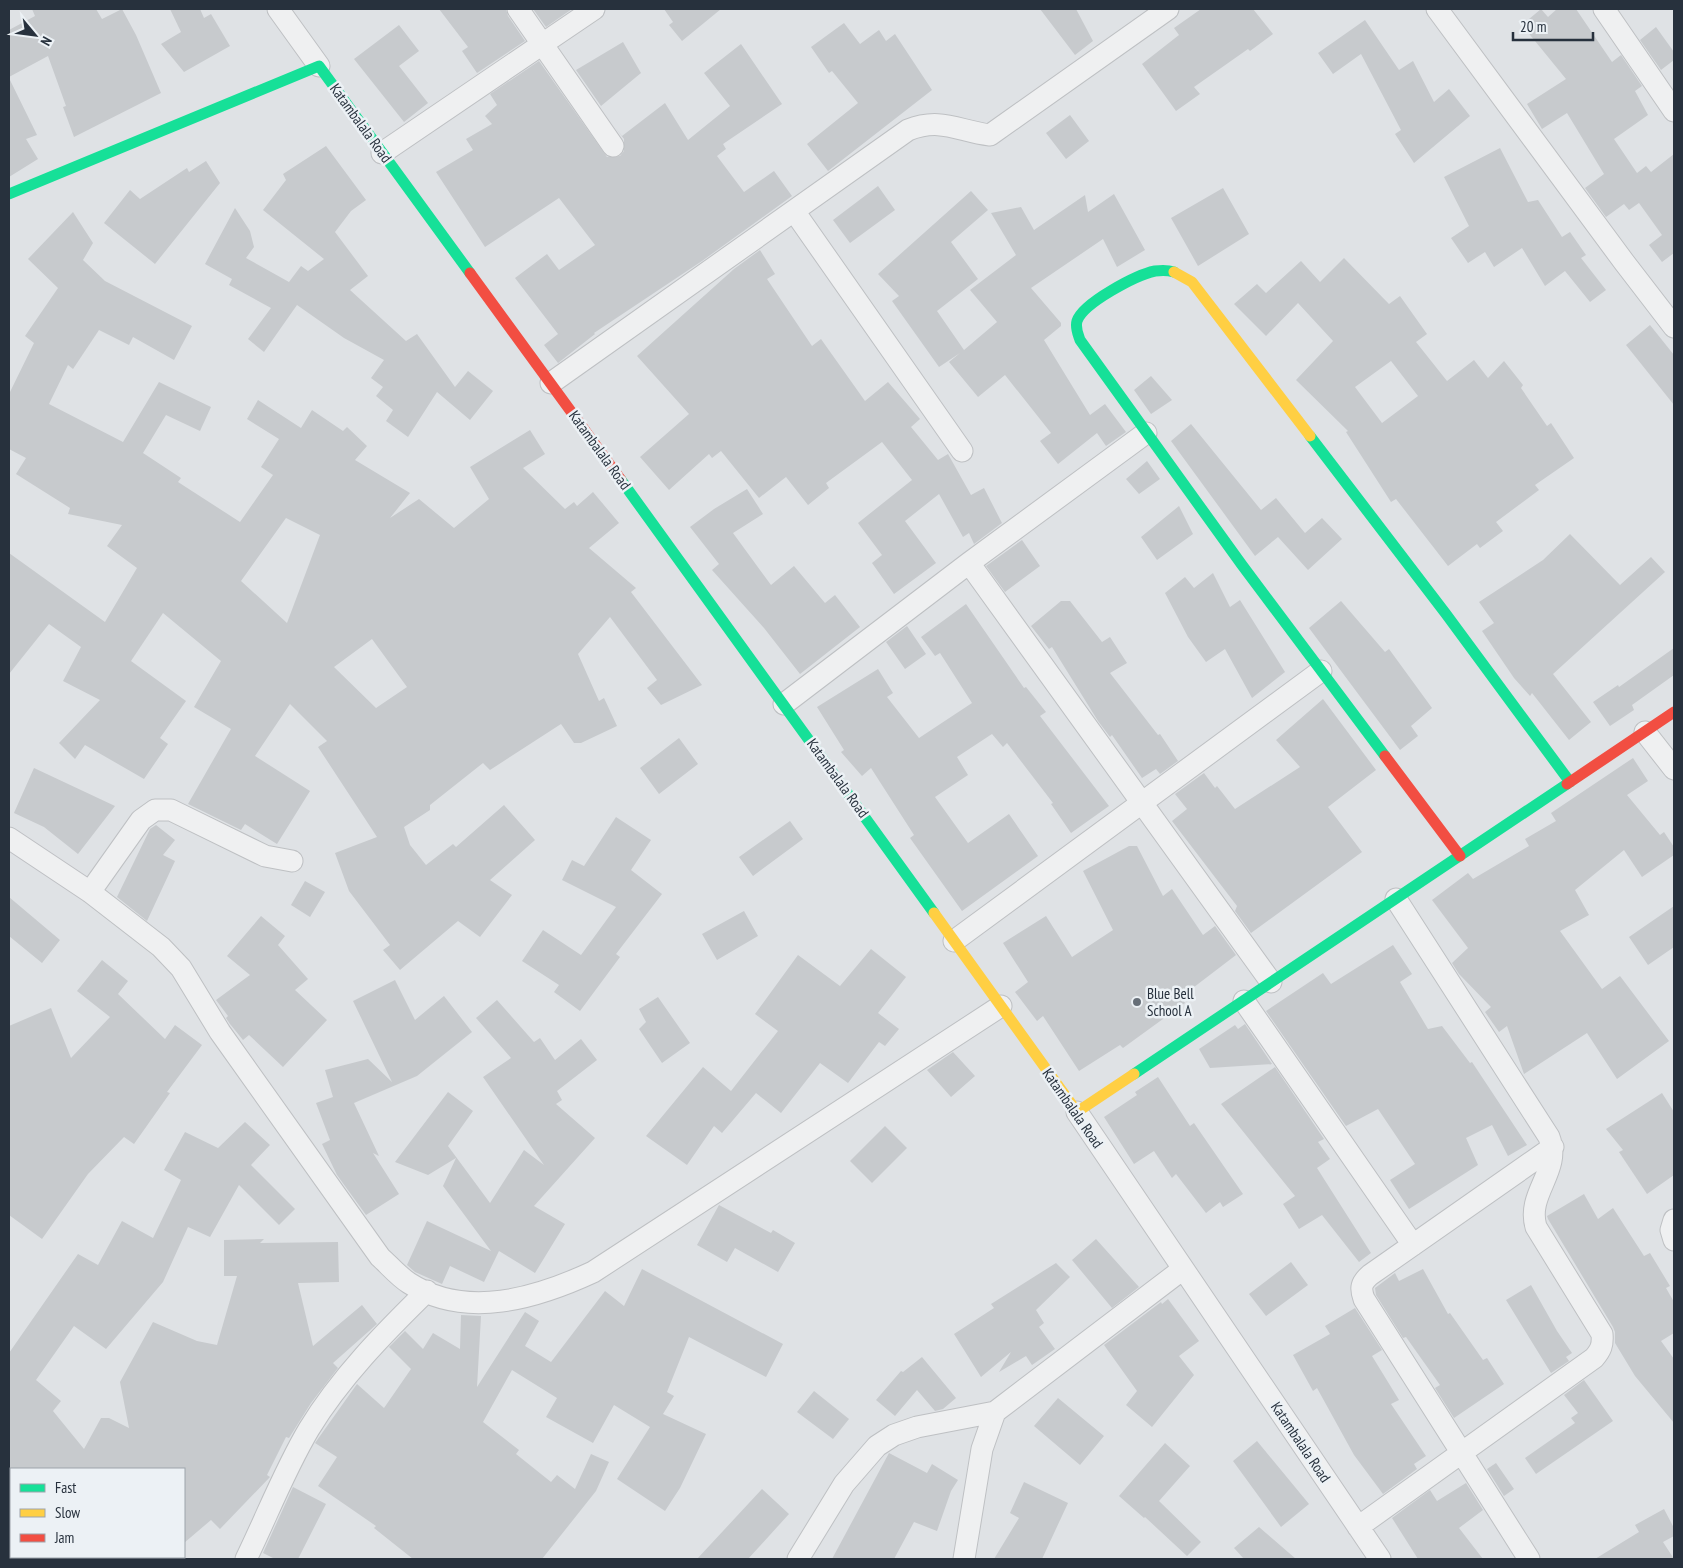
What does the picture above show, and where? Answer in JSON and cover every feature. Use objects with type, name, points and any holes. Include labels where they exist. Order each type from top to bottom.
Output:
[{"type":"main road","name":"Katambalala Road","points":[[319,66],[784,704],[1077,1112]]},
{"type":"main road","points":[[9,194],[319,66]]},
{"type":"main road","points":[[1460,856],[1321,671],[1083,347],[1077,335],[1076,322],[1080,313],[1089,306],[1151,272],[1164,270],[1178,273],[1192,282],[1440,606],[1570,782]]},
{"type":"main road","points":[[1077,1112],[1674,712]]},
{"type":"street","name":"Katambalala Road","points":[[278,9],[319,66]]},
{"type":"street","points":[[518,9],[544,43],[613,146]]},
{"type":"street","points":[[382,153],[594,9]]},
{"type":"street","points":[[551,383],[908,130],[924,124],[939,123],[990,135],[1168,9]]},
{"type":"street","points":[[1437,9],[1674,327]]},
{"type":"street","points":[[1604,9],[1674,112]]},
{"type":"street","points":[[794,211],[962,451]]},
{"type":"street","points":[[784,704],[1146,433]]},
{"type":"street","points":[[970,563],[1271,982]]},
{"type":"street","points":[[954,941],[1321,671]]},
{"type":"street","points":[[1645,732],[1674,769]]},
{"type":"street","points":[[90,892],[141,820],[155,810],[171,810],[266,856],[292,860]]},
{"type":"street","points":[[9,838],[90,892],[161,947],[180,968],[220,1032],[380,1257],[409,1282],[443,1299],[477,1302],[524,1298],[557,1288],[593,1272],[1001,1006]]},
{"type":"street","points":[[1358,1527],[1462,1454],[1601,1351],[1602,1334],[1536,1227],[1533,1217],[1533,1206],[1554,1157],[1549,1137],[1396,899]]},
{"type":"street","points":[[1244,1001],[1413,1245]]},
{"type":"street","name":"Katambalala Road","points":[[1077,1112],[1380,1559]]},
{"type":"street","points":[[1529,1559],[1364,1299],[1361,1291],[1362,1284],[1366,1279],[1553,1147]]},
{"type":"street","points":[[1674,1220],[1671,1230],[1674,1240]]},
{"type":"street","points":[[798,1559],[844,1484],[877,1446],[894,1435],[917,1427],[995,1412],[1183,1269]]},
{"type":"street","points":[[246,1559],[291,1463],[328,1400],[376,1344],[427,1291]]},
{"type":"street","points":[[964,1559],[982,1449],[995,1412]]},
{"type":"building","points":[[32,9],[96,9],[102,19],[122,9],[136,35],[161,93],[74,137],[63,107],[66,106],[48,56],[9,77],[9,30],[35,16]]},
{"type":"building","points":[[170,9],[200,9],[204,18],[211,14],[230,46],[184,72],[161,44],[181,32]]},
{"type":"building","points":[[439,9],[506,9],[508,16],[525,41],[477,73],[462,51],[468,47]]},
{"type":"building","points":[[533,9],[572,9],[546,27]]},
{"type":"building","points":[[664,9],[721,9],[682,41],[669,25],[673,22]]},
{"type":"building","points":[[1040,9],[1076,9],[1093,41],[1075,55]]},
{"type":"building","points":[[1201,9],[1253,9],[1273,34],[1194,87],[1200,94],[1176,111],[1142,64],[1179,35],[1174,28]]},
{"type":"building","points":[[1541,9],[1548,17],[1557,9],[1576,9],[1612,62],[1621,55],[1642,86],[1635,91],[1648,115],[1614,139],[1637,173],[1646,166],[1651,172],[1674,154],[1674,253],[1662,262],[1649,245],[1662,235],[1639,203],[1629,210],[1624,204],[1606,217],[1585,188],[1604,174],[1567,113],[1542,129],[1527,104],[1566,79],[1522,25]]},
{"type":"building","points":[[1365,20],[1399,70],[1413,61],[1434,102],[1449,89],[1470,116],[1414,163],[1395,134],[1401,130],[1361,54],[1333,74],[1318,53]]},
{"type":"building","points":[[844,23],[860,44],[879,30],[886,41],[895,34],[932,90],[828,171],[807,144],[858,103],[832,71],[829,73],[811,47]]},
{"type":"building","points":[[399,25],[419,51],[399,66],[428,103],[404,122],[354,59]]},
{"type":"building","points":[[1656,27],[1674,52],[1674,60],[1661,70],[1640,40]]},
{"type":"building","points":[[623,42],[641,73],[601,106],[576,70]]},
{"type":"building","points":[[741,44],[782,104],[723,144],[726,149],[717,156],[744,192],[774,171],[792,196],[702,261],[594,333],[558,363],[544,345],[558,334],[515,278],[547,254],[559,270],[595,245],[559,198],[485,247],[436,172],[473,150],[466,139],[492,124],[485,116],[497,105],[490,94],[539,61],[607,157],[620,156],[624,151],[624,139],[615,127],[622,136],[665,103],[688,140],[730,106],[704,73]]},
{"type":"building","points":[[9,78],[37,135],[26,139],[38,159],[9,177]]},
{"type":"building","points":[[1070,115],[1089,141],[1066,159],[1046,133]]},
{"type":"building","points":[[326,146],[366,200],[351,211],[335,232],[368,276],[350,290],[406,341],[417,334],[455,387],[468,371],[493,391],[470,420],[437,392],[408,437],[386,421],[393,410],[376,396],[383,387],[371,378],[384,360],[344,338],[297,305],[264,352],[248,339],[271,308],[229,285],[232,279],[205,264],[235,208],[250,231],[254,247],[246,258],[289,282],[301,266],[308,271],[324,259],[263,210],[286,180],[283,174]]},
{"type":"building","points":[[1500,148],[1528,202],[1538,200],[1562,237],[1570,232],[1586,255],[1581,258],[1606,290],[1590,302],[1565,271],[1545,286],[1522,248],[1494,267],[1485,252],[1468,263],[1451,238],[1469,226],[1444,177]]},
{"type":"building","points":[[206,161],[220,183],[155,264],[104,223],[130,190],[140,199],[187,168],[189,172]]},
{"type":"building","points":[[878,186],[895,210],[850,243],[833,220]]},
{"type":"building","points":[[1223,188],[1249,234],[1198,266],[1171,218]]},
{"type":"building","points":[[971,191],[988,210],[951,242],[978,279],[937,311],[964,350],[997,322],[970,290],[1016,255],[991,213],[1021,207],[1034,230],[1085,195],[1088,212],[1114,194],[1145,250],[1117,267],[1103,239],[1031,288],[1061,323],[1061,326],[1044,340],[1090,415],[1105,404],[1126,432],[1106,446],[1097,433],[1058,464],[1040,441],[1051,433],[1005,375],[978,397],[949,362],[960,353],[939,367],[892,301],[899,296],[878,274]]},
{"type":"building","points":[[73,212],[93,243],[83,260],[105,281],[192,326],[174,360],[133,337],[129,345],[99,330],[73,369],[68,365],[49,404],[123,442],[159,382],[211,407],[200,431],[166,415],[143,453],[181,478],[178,482],[240,522],[273,475],[261,467],[279,439],[247,419],[258,400],[301,428],[312,410],[343,431],[347,427],[367,446],[355,460],[410,493],[390,518],[419,499],[454,528],[489,499],[470,467],[530,430],[545,454],[523,468],[565,509],[574,502],[577,506],[593,492],[619,523],[589,548],[636,588],[631,592],[702,685],[661,705],[647,688],[657,680],[610,617],[578,654],[599,701],[604,698],[617,726],[581,743],[574,743],[561,724],[490,770],[483,763],[430,805],[430,810],[404,827],[410,845],[426,865],[453,844],[456,847],[504,805],[535,840],[490,880],[512,895],[480,937],[458,921],[400,970],[383,950],[390,945],[349,891],[335,853],[377,837],[318,747],[327,741],[290,704],[255,756],[310,791],[277,844],[245,824],[241,830],[188,804],[231,729],[194,707],[221,661],[163,613],[131,661],[186,701],[160,738],[168,744],[144,779],[85,745],[75,759],[59,743],[100,700],[63,681],[81,647],[49,624],[9,674],[9,553],[105,622],[137,568],[107,546],[122,525],[68,514],[70,508],[16,474],[26,458],[9,449],[9,394],[34,343],[25,336],[58,288],[28,259]],"holes":[[[286,518],[320,535],[287,623],[241,581]],[[372,639],[407,687],[376,708],[334,667]]]},
{"type":"building","points":[[760,250],[775,274],[767,279],[812,346],[821,339],[865,401],[888,382],[920,419],[911,427],[938,460],[948,454],[971,495],[984,488],[1002,523],[974,544],[969,533],[963,537],[939,494],[905,521],[936,563],[894,594],[872,563],[882,555],[858,523],[912,480],[882,442],[826,483],[829,488],[808,505],[786,477],[759,498],[721,451],[712,458],[709,454],[669,490],[640,457],[689,414],[637,356],[734,269]]},
{"type":"building","points":[[1344,258],[1389,304],[1400,296],[1427,334],[1416,342],[1447,381],[1474,360],[1488,378],[1504,361],[1523,385],[1521,388],[1547,426],[1551,423],[1574,458],[1535,485],[1539,490],[1496,522],[1503,531],[1480,548],[1477,544],[1448,566],[1396,499],[1391,502],[1346,432],[1348,431],[1296,380],[1333,341],[1298,303],[1266,336],[1234,304],[1257,284],[1266,293],[1301,261],[1320,282]],"holes":[[[1391,361],[1418,396],[1382,423],[1355,387]]]},
{"type":"building","points":[[1650,325],[1674,355],[1674,405],[1626,345]]},
{"type":"building","points":[[1151,376],[1172,400],[1151,414],[1134,390]]},
{"type":"building","points":[[1191,424],[1261,510],[1276,498],[1305,533],[1322,518],[1342,539],[1308,570],[1278,537],[1255,556],[1171,441]]},
{"type":"building","points":[[1147,461],[1160,479],[1139,494],[1126,479]]},
{"type":"building","points":[[747,489],[763,514],[733,533],[771,585],[794,566],[825,603],[835,595],[860,627],[800,674],[764,628],[712,570],[719,564],[690,527],[714,509]]},
{"type":"building","points":[[1179,506],[1193,534],[1157,560],[1141,537]]},
{"type":"building","points":[[1570,534],[1620,585],[1651,557],[1665,572],[1553,674],[1591,722],[1569,740],[1532,693],[1530,696],[1514,678],[1482,631],[1494,623],[1479,602],[1543,560]]},
{"type":"building","points":[[1022,540],[1040,566],[1005,592],[986,566]]},
{"type":"building","points":[[1213,573],[1230,607],[1240,600],[1285,672],[1252,698],[1225,649],[1206,662],[1188,637],[1165,593],[1185,577],[1194,588]]},
{"type":"building","points":[[1061,601],[1070,601],[1102,642],[1110,637],[1127,663],[1110,673],[1158,735],[1160,734],[1178,761],[1160,774],[1156,769],[1142,778],[1112,735],[1110,737],[1098,721],[1052,647],[1049,649],[1031,626]]},
{"type":"building","points":[[1341,601],[1385,652],[1389,649],[1432,708],[1411,726],[1418,736],[1400,750],[1309,628]]},
{"type":"building","points":[[966,604],[1024,688],[1026,687],[1046,712],[1040,716],[1109,806],[1071,833],[1051,804],[1053,803],[1007,743],[1003,747],[992,734],[957,757],[968,775],[935,797],[968,843],[1009,814],[1038,856],[962,911],[910,838],[914,835],[871,768],[862,776],[841,752],[844,750],[817,707],[878,669],[893,693],[887,697],[919,738],[972,703],[940,653],[935,656],[921,637]]},
{"type":"building","points":[[907,626],[926,654],[905,669],[886,642]]},
{"type":"building","points":[[1674,648],[1674,675],[1632,705],[1634,710],[1610,726],[1593,702],[1618,685],[1619,687]]},
{"type":"building","points":[[1323,699],[1376,770],[1328,807],[1362,852],[1251,933],[1235,911],[1237,906],[1172,821],[1187,809],[1175,794],[1204,773],[1235,809],[1300,767],[1276,740]]},
{"type":"building","points":[[679,738],[698,764],[659,794],[640,768]]},
{"type":"building","points":[[1633,758],[1648,781],[1627,795],[1660,835],[1664,832],[1674,847],[1674,855],[1642,877],[1624,850],[1575,890],[1589,915],[1560,931],[1602,989],[1620,976],[1669,1041],[1617,1079],[1587,1033],[1524,1074],[1507,1026],[1499,1032],[1485,1012],[1491,1007],[1459,974],[1452,963],[1468,948],[1432,900],[1468,873],[1473,879],[1529,846],[1525,839],[1556,821],[1551,813]]},
{"type":"building","points":[[34,768],[115,806],[78,854],[44,827],[14,813]]},
{"type":"building","points":[[616,817],[651,840],[631,870],[662,894],[616,954],[620,957],[580,1011],[554,992],[559,985],[522,961],[543,930],[581,955],[616,907],[562,880],[572,860],[584,866]]},
{"type":"building","points":[[790,821],[803,839],[753,876],[739,857]]},
{"type":"building","points":[[156,825],[175,840],[163,855],[175,861],[147,921],[117,897],[150,829]]},
{"type":"building","points":[[1129,846],[1137,846],[1163,896],[1172,889],[1203,935],[1215,926],[1236,955],[1181,997],[1185,1003],[1123,1048],[1120,1045],[1079,1071],[1043,1016],[1037,1021],[1015,992],[1028,982],[1003,943],[1046,916],[1072,957],[1113,930],[1083,871]]},
{"type":"building","points":[[305,881],[325,892],[310,917],[291,905]]},
{"type":"building","points":[[9,897],[60,940],[42,963],[9,936]]},
{"type":"building","points":[[1674,906],[1674,947],[1648,965],[1629,937]]},
{"type":"building","points":[[744,911],[758,936],[717,960],[702,934]]},
{"type":"building","points":[[261,916],[285,936],[278,945],[308,979],[295,990],[327,1020],[283,1067],[249,1035],[243,1040],[230,1024],[226,1018],[228,1016],[216,1000],[250,975],[227,956]]},
{"type":"building","points":[[1393,945],[1412,974],[1400,982],[1428,1029],[1442,1026],[1470,1063],[1472,1062],[1527,1145],[1508,1156],[1492,1125],[1466,1138],[1478,1165],[1409,1209],[1390,1180],[1415,1164],[1378,1109],[1346,1126],[1266,1011],[1323,973],[1331,984]]},
{"type":"building","points":[[871,949],[906,977],[878,1013],[899,1029],[885,1046],[879,1042],[848,1083],[820,1063],[781,1113],[756,1093],[722,1133],[714,1126],[687,1165],[646,1136],[703,1067],[731,1091],[778,1031],[755,1014],[798,955],[840,986]]},
{"type":"building","points":[[102,960],[128,981],[118,994],[165,1039],[175,1025],[202,1045],[167,1092],[170,1093],[134,1144],[124,1137],[88,1174],[42,1239],[9,1215],[9,1026],[51,1008],[71,1058],[110,1017],[77,991]]},
{"type":"building","points":[[395,980],[415,1020],[444,996],[472,1032],[417,1076],[354,1103],[379,1156],[373,1153],[399,1194],[366,1215],[337,1175],[322,1144],[330,1140],[316,1103],[333,1097],[325,1070],[368,1059],[392,1082],[353,1001]]},
{"type":"building","points":[[658,997],[690,1043],[662,1063],[639,1029],[646,1022],[639,1009]]},
{"type":"building","points":[[497,1000],[534,1042],[540,1038],[555,1060],[581,1039],[597,1060],[557,1091],[562,1100],[556,1104],[595,1138],[534,1206],[565,1224],[535,1273],[499,1251],[484,1282],[450,1266],[442,1284],[415,1272],[407,1265],[427,1221],[491,1251],[443,1186],[456,1158],[428,1175],[395,1162],[448,1092],[473,1111],[448,1146],[490,1203],[524,1150],[544,1165],[483,1077],[511,1058],[476,1018]]},
{"type":"building","points":[[1245,1024],[1272,1064],[1210,1068],[1199,1049],[1235,1025],[1238,1029]]},
{"type":"building","points":[[953,1052],[975,1076],[951,1097],[927,1070]]},
{"type":"building","points":[[1275,1067],[1324,1139],[1318,1142],[1330,1159],[1317,1168],[1371,1253],[1359,1262],[1322,1215],[1299,1229],[1283,1204],[1295,1196],[1221,1104]]},
{"type":"building","points":[[1158,1077],[1190,1126],[1194,1123],[1243,1194],[1223,1207],[1220,1202],[1206,1213],[1176,1174],[1172,1178],[1154,1151],[1134,1164],[1104,1117],[1137,1095],[1135,1092]]},
{"type":"building","points":[[1662,1093],[1674,1112],[1674,1175],[1647,1194],[1619,1152],[1623,1150],[1606,1129]]},
{"type":"building","points":[[245,1122],[270,1145],[251,1165],[295,1209],[279,1225],[239,1185],[210,1237],[188,1227],[163,1282],[106,1349],[74,1326],[36,1380],[61,1401],[53,1411],[84,1449],[101,1418],[109,1418],[129,1428],[120,1382],[153,1322],[197,1341],[217,1345],[237,1276],[224,1276],[224,1240],[264,1239],[260,1243],[338,1242],[339,1282],[298,1283],[313,1346],[362,1305],[377,1324],[333,1363],[338,1368],[311,1403],[289,1438],[286,1437],[267,1475],[270,1477],[220,1529],[211,1520],[185,1542],[185,1468],[9,1469],[9,1353],[78,1254],[98,1265],[122,1221],[153,1238],[181,1180],[164,1170],[185,1132],[218,1148]]},
{"type":"building","points":[[885,1126],[907,1148],[872,1183],[850,1161]]},
{"type":"building","points":[[1584,1194],[1598,1219],[1613,1208],[1644,1256],[1650,1253],[1670,1286],[1666,1288],[1674,1302],[1674,1333],[1661,1341],[1674,1359],[1674,1423],[1635,1376],[1615,1343],[1613,1327],[1548,1219],[1547,1216]]},
{"type":"building","points":[[719,1205],[771,1233],[773,1230],[795,1243],[778,1272],[735,1248],[727,1262],[697,1245]]},
{"type":"building","points":[[1096,1239],[1139,1287],[1112,1308],[1072,1260]]},
{"type":"building","points":[[1291,1262],[1308,1285],[1266,1316],[1249,1294]]},
{"type":"building","points":[[1056,1263],[1070,1277],[1036,1310],[1044,1323],[1039,1327],[1055,1349],[1032,1365],[1026,1356],[999,1372],[1011,1352],[981,1377],[954,1334],[994,1308],[991,1304]]},
{"type":"building","points":[[642,1269],[783,1344],[766,1377],[689,1337],[667,1392],[674,1396],[663,1414],[706,1434],[680,1488],[665,1511],[617,1479],[650,1427],[614,1405],[593,1443],[546,1417],[557,1398],[512,1370],[483,1422],[519,1450],[516,1454],[551,1482],[557,1475],[575,1489],[591,1454],[609,1462],[596,1491],[542,1559],[413,1559],[374,1528],[376,1526],[318,1486],[337,1457],[315,1443],[357,1384],[384,1408],[411,1369],[389,1347],[405,1331],[423,1349],[433,1333],[460,1349],[461,1315],[481,1316],[477,1387],[525,1312],[539,1321],[525,1346],[551,1362],[605,1291],[624,1306]]},
{"type":"building","points":[[1423,1269],[1448,1314],[1450,1313],[1483,1360],[1487,1358],[1504,1384],[1454,1418],[1435,1388],[1440,1385],[1406,1337],[1403,1338],[1376,1295],[1375,1288],[1395,1273],[1399,1281]]},
{"type":"building","points":[[1531,1285],[1572,1353],[1566,1357],[1569,1361],[1551,1373],[1506,1300]]},
{"type":"building","points":[[1168,1299],[1199,1341],[1179,1356],[1194,1375],[1152,1427],[1126,1405],[1137,1391],[1104,1345],[1161,1302],[1162,1304]]},
{"type":"building","points":[[1355,1308],[1382,1350],[1372,1356],[1399,1400],[1391,1404],[1426,1456],[1414,1464],[1417,1469],[1383,1494],[1354,1455],[1317,1388],[1313,1391],[1293,1355],[1330,1334],[1325,1326]]},
{"type":"building","points":[[922,1357],[956,1398],[943,1409],[935,1411],[917,1390],[895,1416],[876,1400],[901,1371],[903,1372]]},
{"type":"building","points":[[1584,1380],[1613,1421],[1536,1474],[1525,1458],[1575,1423],[1571,1418],[1578,1413],[1564,1395]]},
{"type":"building","points":[[814,1391],[849,1419],[833,1439],[797,1412]]},
{"type":"building","points":[[1058,1398],[1104,1436],[1080,1465],[1034,1426]]},
{"type":"building","points":[[1257,1441],[1309,1504],[1281,1527],[1233,1461]]},
{"type":"building","points":[[1165,1443],[1190,1466],[1159,1501],[1201,1542],[1187,1556],[1119,1496]]},
{"type":"building","points":[[889,1453],[927,1473],[932,1464],[958,1480],[951,1491],[937,1531],[914,1522],[894,1559],[832,1559]]},
{"type":"building","points":[[1496,1463],[1514,1489],[1504,1496],[1487,1469]]},
{"type":"building","points":[[1024,1482],[1068,1503],[1042,1559],[994,1559],[1019,1518],[1010,1513]]},
{"type":"building","points":[[1466,1483],[1483,1510],[1459,1528],[1483,1559],[1418,1559],[1392,1518],[1430,1490],[1437,1501]]},
{"type":"building","points":[[293,1487],[326,1504],[298,1559],[275,1559],[263,1553]]},
{"type":"building","points":[[762,1489],[789,1514],[748,1559],[697,1559]]},
{"type":"building","points":[[1664,1509],[1674,1528],[1674,1536],[1663,1542],[1674,1559],[1595,1559],[1639,1532],[1635,1525]]},
{"type":"building","points":[[1259,1527],[1296,1559],[1244,1559],[1234,1548]]},
{"type":"traffic: fast","points":[[9,194],[319,66],[470,273]]},
{"type":"traffic: fast","points":[[1174,272],[1160,270],[1146,274],[1099,298],[1081,314],[1077,321],[1080,340],[1242,565],[1385,756]]},
{"type":"traffic: fast","points":[[1310,436],[1446,614],[1570,782]]},
{"type":"traffic: fast","points":[[621,480],[934,913]]},
{"type":"traffic: fast","points":[[1134,1074],[1567,784]]},
{"type":"traffic: slow","points":[[1174,272],[1192,282],[1310,436]]},
{"type":"traffic: slow","points":[[934,913],[1077,1112],[1134,1074]]},
{"type":"traffic: jam","points":[[470,273],[621,480]]},
{"type":"traffic: jam","points":[[1567,784],[1674,712]]},
{"type":"traffic: jam","points":[[1385,756],[1460,856]]},
{"type":"place","name":"Blue Bell School A","points":[[1137,1002]]}]
